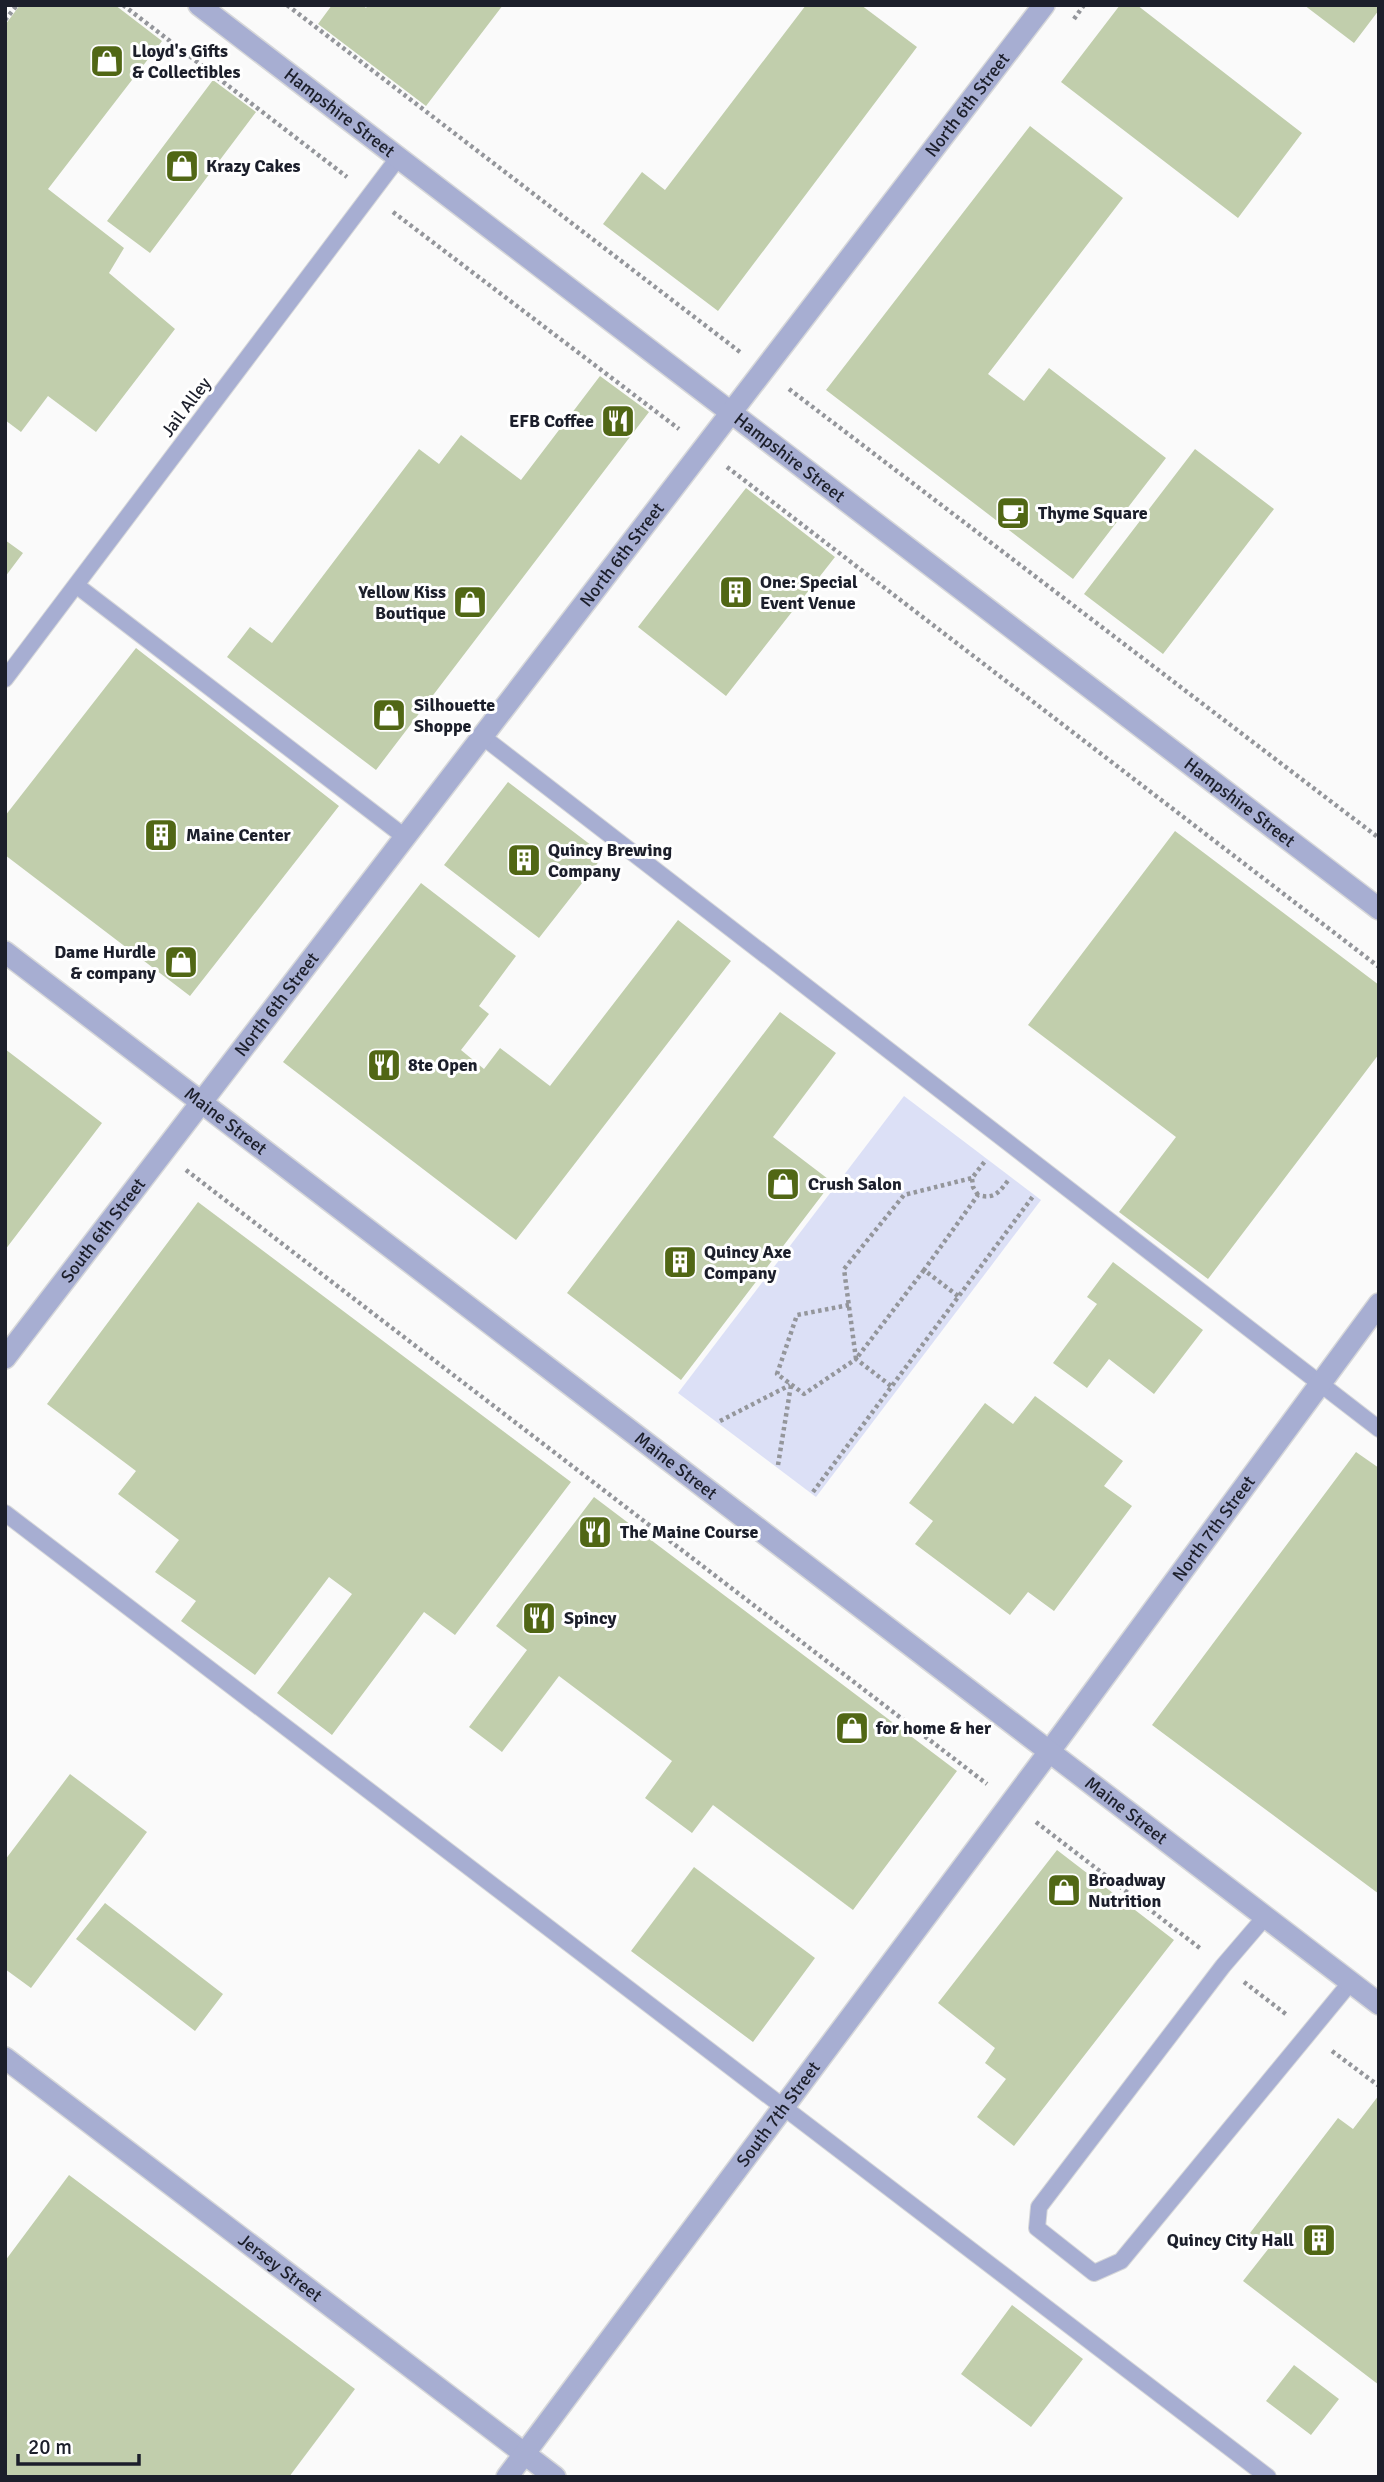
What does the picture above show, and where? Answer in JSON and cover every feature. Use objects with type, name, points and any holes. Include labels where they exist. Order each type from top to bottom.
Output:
[{"type":"street","name":"Hampshire Street","points":[[199,5],[1379,909]]},
{"type":"street","name":"North 6th Street","points":[[201,1102],[1044,5]]},
{"type":"street","name":"Maine Street","points":[[5,952],[1379,2004]]},
{"type":"street","name":"South 6th Street","points":[[5,1358],[201,1102]]},
{"type":"street","name":"North 7th Street","points":[[1049,1752],[1379,1304]]},
{"type":"street","name":"South 7th Street","points":[[507,2477],[1049,1752]]},
{"type":"street","name":"Jersey Street","points":[[5,2058],[555,2477]]},
{"type":"lane","name":"Jail Alley","points":[[5,679],[398,158]]},
{"type":"lane","points":[[76,585],[405,837]]},
{"type":"lane","points":[[483,737],[1379,1429]]},
{"type":"lane","points":[[5,1513],[1268,2477]]},
{"type":"lane","points":[[1265,1917],[1223,1966],[1039,2207],[1037,2228],[1094,2273],[1122,2261],[1350,1983]]},
{"type":"path","points":[[5,20],[17,5]]},
{"type":"path","points":[[123,5],[1379,967]]},
{"type":"path","points":[[288,5],[1379,838]]},
{"type":"path","points":[[891,1386],[856,1359],[844,1269],[904,1195],[972,1178],[1002,1138]]},
{"type":"path","points":[[163,1152],[1379,2086]]},
{"type":"path","points":[[972,1178],[978,1195],[988,1198],[998,1195],[1027,1158]]},
{"type":"path","points":[[813,1492],[1049,1175]]},
{"type":"path","points":[[849,1305],[797,1315],[777,1374],[804,1394],[856,1359],[978,1195]]},
{"type":"path","points":[[923,1270],[958,1296]]},
{"type":"path","points":[[720,1421],[791,1385]]},
{"type":"path","points":[[778,1465],[791,1385]]},
{"type":"shaded area","points":[[904,1096],[1041,1200],[816,1497],[678,1393]]},
{"type":"building","points":[[20,5],[115,5],[162,41],[48,189],[124,248],[109,273],[175,329],[96,432],[48,396],[21,432],[5,420],[5,25]]},
{"type":"building","points":[[332,5],[363,5],[366,8],[368,5],[503,5],[426,106],[318,24]]},
{"type":"building","points":[[806,5],[861,5],[917,47],[718,311],[603,224],[642,172],[665,190]]},
{"type":"building","points":[[1120,5],[1137,5],[1302,133],[1238,218],[1061,82]]},
{"type":"building","points":[[1304,5],[1379,5],[1379,10],[1354,43]]},
{"type":"building","name":"Krazy Cakes","points":[[213,80],[256,112],[150,253],[107,221]]},
{"type":"building","points":[[1030,126],[1123,198],[988,374],[1024,401],[1049,368],[1166,458],[1073,579],[826,390]]},
{"type":"building","points":[[600,376],[649,412],[376,770],[227,657],[250,627],[272,643],[419,449],[439,464],[461,435],[521,480]]},
{"type":"building","points":[[1195,449],[1274,509],[1163,654],[1084,594]]},
{"type":"building","name":"One: Special Event Venue","points":[[746,488],[835,557],[726,696],[638,627]]},
{"type":"building","points":[[5,540],[23,553],[5,577]]},
{"type":"building","name":"Maine Center","points":[[136,648],[339,806],[190,996],[5,855],[5,816]]},
{"type":"building","name":"Quincy Brewing Company","points":[[508,782],[604,855],[539,938],[444,865]]},
{"type":"building","points":[[1175,831],[1379,985],[1379,1054],[1208,1279],[1119,1212],[1176,1137],[1028,1025]]},
{"type":"building","points":[[421,883],[516,956],[479,1006],[489,1014],[461,1050],[484,1069],[500,1048],[550,1086],[678,920],[731,961],[516,1240],[283,1062]]},
{"type":"building","name":"Quincy Axe Company","points":[[780,1012],[836,1053],[773,1137],[832,1182],[681,1380],[567,1293]]},
{"type":"building","points":[[5,1049],[102,1123],[5,1250]]},
{"type":"building","points":[[198,1202],[571,1482],[455,1635],[424,1612],[332,1735],[277,1693],[352,1594],[329,1577],[255,1675],[181,1621],[196,1601],[155,1572],[179,1540],[118,1494],[136,1471],[47,1404]]},
{"type":"building","points":[[1113,1262],[1203,1330],[1154,1394],[1109,1359],[1087,1388],[1053,1363],[1097,1304],[1087,1297]]},
{"type":"building","points":[[1035,1396],[1123,1461],[1104,1486],[1132,1506],[1054,1611],[1028,1592],[1010,1615],[915,1544],[933,1521],[909,1503],[985,1403],[1013,1424]]},
{"type":"building","points":[[1356,1452],[1379,1468],[1379,1894],[1152,1725]]},
{"type":"building","points":[[594,1497],[957,1771],[853,1910],[713,1805],[692,1833],[645,1798],[672,1761],[559,1676],[502,1752],[469,1727],[527,1650],[496,1626]]},
{"type":"building","points":[[70,1774],[147,1832],[31,1988],[5,1969],[5,1860]]},
{"type":"building","points":[[1057,1850],[1174,1940],[1014,2146],[977,2117],[1006,2079],[985,2063],[995,2048],[938,2003]]},
{"type":"building","points":[[694,1867],[815,1958],[753,2042],[631,1951]]},
{"type":"building","points":[[105,1903],[223,1994],[195,2031],[76,1939]]},
{"type":"building","name":"Quincy City Hall","points":[[1379,2095],[1379,2385],[1243,2281],[1269,2248],[1250,2233],[1338,2118],[1353,2129]]},
{"type":"building","points":[[69,2175],[355,2389],[289,2477],[5,2477],[5,2261]]},
{"type":"building","points":[[1012,2305],[1083,2359],[1031,2427],[961,2374]]},
{"type":"building","points":[[1294,2365],[1339,2399],[1311,2435],[1266,2401]]},
{"type":"place","name":"Lloyd's Gifts & Collectibles","points":[[107,61]]},
{"type":"place","name":"Krazy Cakes","points":[[182,166]]},
{"type":"place","name":"EFB Coffee","points":[[618,421]]},
{"type":"place","name":"Thyme Square","points":[[1013,513]]},
{"type":"place","name":"One: Special Event Venue","points":[[736,592]]},
{"type":"place","name":"Yellow Kiss Boutique","points":[[470,602]]},
{"type":"place","name":"Silhouette Shoppe","points":[[389,715]]},
{"type":"place","name":"Maine Center","points":[[161,835]]},
{"type":"place","name":"Quincy Brewing Company","points":[[524,860]]},
{"type":"place","name":"Dame Hurdle & company","points":[[181,962]]},
{"type":"place","name":"8te Open","points":[[384,1065]]},
{"type":"place","name":"Crush Salon","points":[[783,1184]]},
{"type":"place","name":"Quincy Axe Company","points":[[680,1262]]},
{"type":"place","name":"The Maine Course","points":[[595,1532]]},
{"type":"place","name":"Spincy","points":[[539,1618]]},
{"type":"place","name":"for home & her","points":[[852,1728]]},
{"type":"place","name":"Broadway Nutrition","points":[[1064,1890]]},
{"type":"place","name":"Quincy City Hall","points":[[1319,2240]]}]
